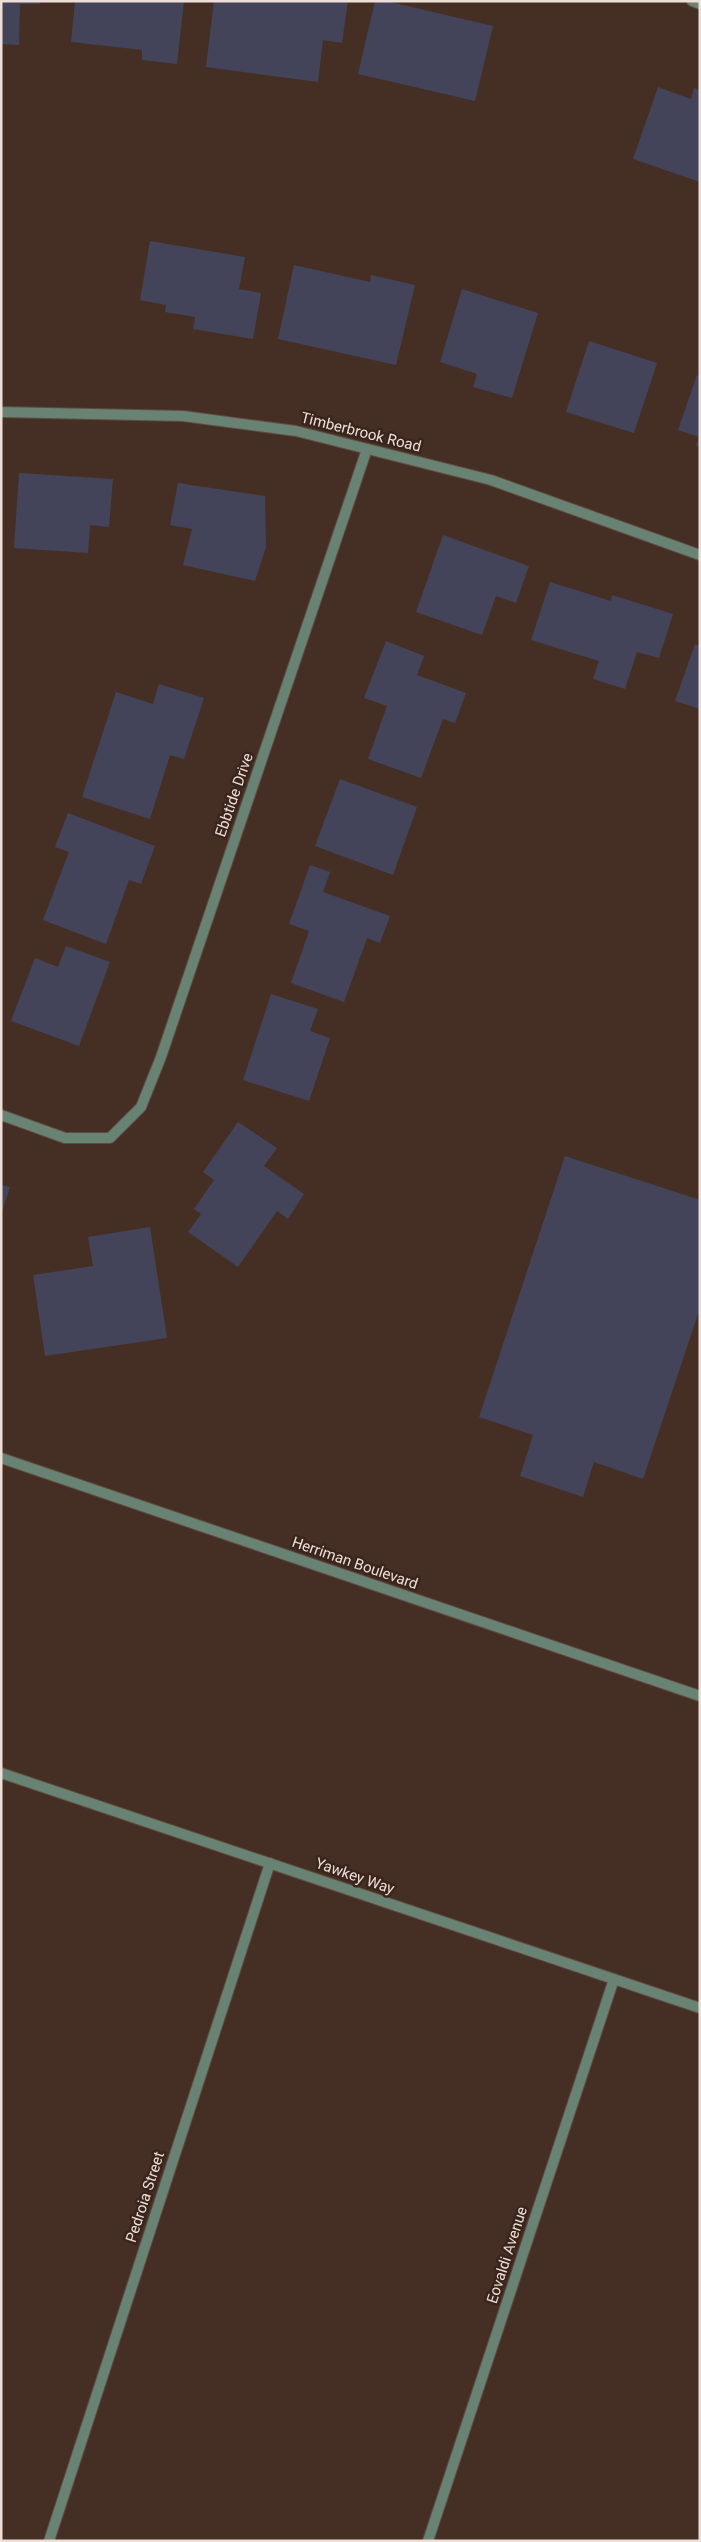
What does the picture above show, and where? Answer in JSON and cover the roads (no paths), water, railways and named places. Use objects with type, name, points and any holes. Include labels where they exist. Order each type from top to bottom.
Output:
[{"type":"street","points":[[692,1],[700,4]]},
{"type":"street","name":"Timberbrook Road","points":[[1,412],[183,416],[296,431],[491,480],[700,555]]},
{"type":"street","name":"Ebbtide Drive","points":[[1,1115],[65,1138],[110,1138],[141,1108],[161,1057],[367,449]]},
{"type":"street","name":"Herriman Boulevard","points":[[1,1458],[700,1696]]},
{"type":"street","name":"Yawkey Way","points":[[1,1773],[700,2008]]},
{"type":"street","name":"Pedroia Street","points":[[48,2541],[270,1863]]},
{"type":"street","name":"Eovaldi Avenue","points":[[428,2541],[614,1979]]}]
